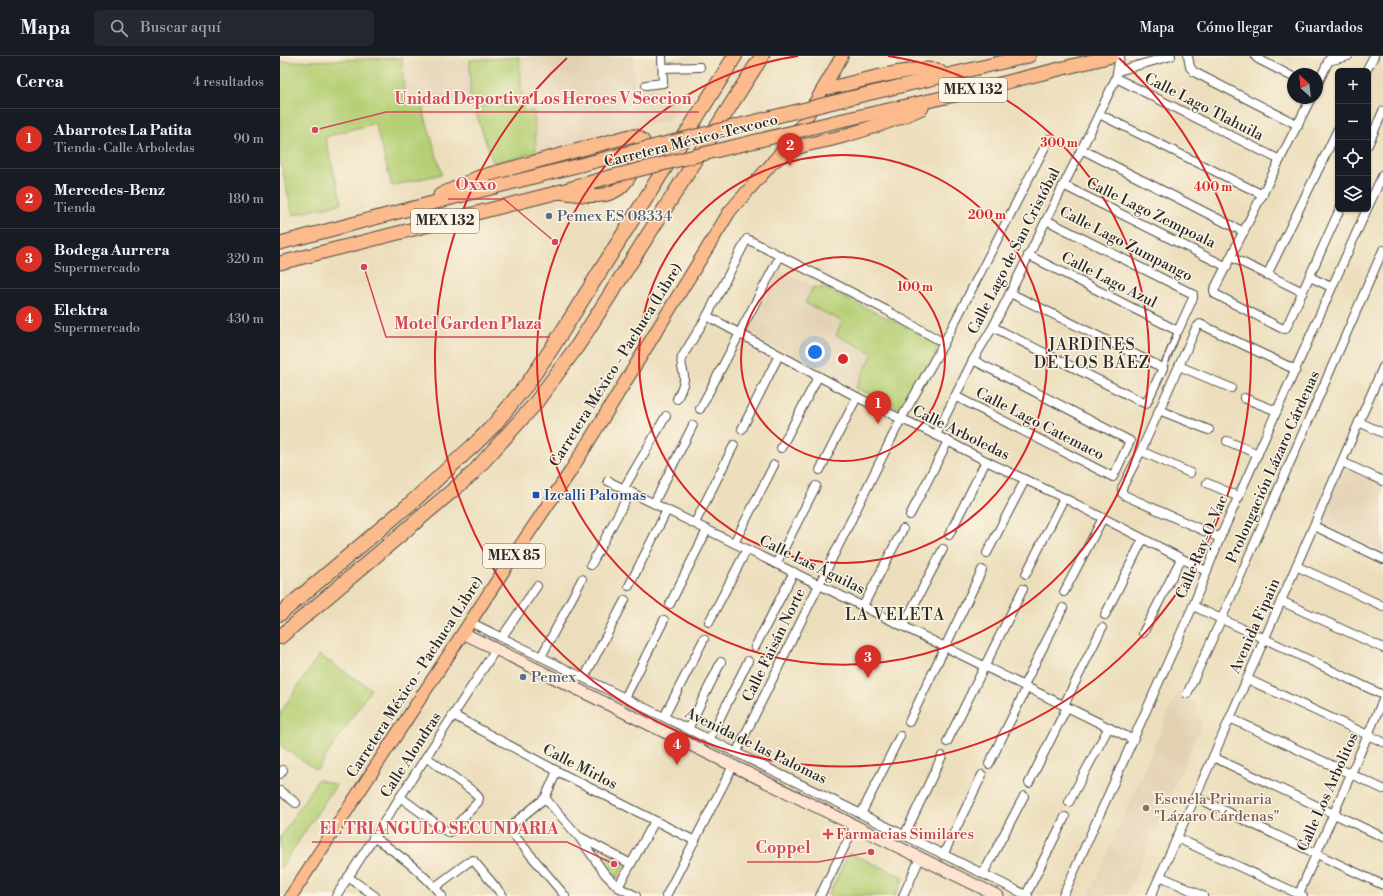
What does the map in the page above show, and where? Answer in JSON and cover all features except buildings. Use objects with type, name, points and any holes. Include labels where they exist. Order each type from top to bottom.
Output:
[{"type":"highway","points":[[280,614],[411,503],[477,442],[499,419],[528,383],[552,348],[735,56]]},
{"type":"highway","points":[[280,637],[472,474],[534,405],[578,345],[762,56]]},
{"type":"highway","name":"Carretera México-Texcoco","points":[[280,243],[425,204],[627,153],[1029,56]]},
{"type":"highway","name":"Carretera México-Texcoco","points":[[280,263],[558,192],[609,177],[1112,56]]},
{"type":"highway","points":[[824,88],[924,68],[936,69],[940,71],[943,76]]},
{"type":"highway","points":[[774,161],[785,152],[798,146],[842,137],[915,112],[946,97]]},
{"type":"highway","points":[[425,204],[479,176],[633,136],[639,137],[643,141],[644,150],[629,178],[618,190],[600,195],[558,192]]},
{"type":"main road","name":"Carretera México - Pachuca (Libre)","points":[[291,896],[570,472],[730,211],[774,161],[803,123],[842,56]]},
{"type":"main road","name":"Avenida de las Palomas","points":[[463,633],[998,896]]},
{"type":"street","points":[[646,85],[663,83],[662,56]]},
{"type":"street","name":"Calle Lago de San Cristóbal","points":[[936,435],[973,360],[1010,293],[1099,114],[1117,74],[1120,56]]},
{"type":"street","points":[[1117,74],[1171,56]]},
{"type":"street","points":[[1188,56],[1190,67],[1194,72],[1298,124]]},
{"type":"street","points":[[1255,56],[1287,74]]},
{"type":"street","points":[[1323,73],[1330,58],[1348,56]]},
{"type":"street","points":[[1368,68],[1374,56]]},
{"type":"street","points":[[663,68],[700,67]]},
{"type":"street","name":"Calle Lago Tlahuila","points":[[1117,74],[1280,160]]},
{"type":"street","points":[[1307,104],[1232,258],[1214,290],[1214,294],[1284,329],[1303,292],[1339,212]]},
{"type":"street","points":[[1370,140],[1383,110]]},
{"type":"street","points":[[1099,114],[1263,195]]},
{"type":"street","points":[[1267,275],[1335,135]]},
{"type":"street","name":"Calle Faisán Norte","points":[[736,753],[901,419],[944,343],[1049,139]]},
{"type":"street","points":[[1081,149],[1244,232]]},
{"type":"street","name":"Calle Ray-O-Vac","points":[[1371,201],[1383,174]]},
{"type":"street","name":"Calle Lago Zempoala","points":[[1063,185],[1227,267]]},
{"type":"street","name":"Calle Ray-O-Vac","points":[[1062,896],[1193,606],[1220,538],[1296,370],[1331,287],[1366,212]]},
{"type":"street","name":"Calle Lago Zumpango","points":[[1046,220],[1193,294],[1193,298],[1178,331]]},
{"type":"street","points":[[677,399],[684,384],[681,361],[682,356],[707,316],[747,240],[886,310],[944,343]]},
{"type":"street","name":"Prolongación Lázaro Cárdenas","points":[[1187,694],[1221,620],[1383,250]]},
{"type":"street","name":"Calle Lago Azul","points":[[1028,255],[1178,331]]},
{"type":"street","points":[[700,409],[780,256]]},
{"type":"street","points":[[1232,258],[1303,292]]},
{"type":"street","points":[[1310,277],[1331,287]]},
{"type":"street","points":[[1010,293],[1163,368]]},
{"type":"street","name":"Calle Arboledas","points":[[707,316],[741,331],[818,376],[901,419],[1064,498],[1206,571]]},
{"type":"street","points":[[1220,538],[1126,496],[1122,493],[1122,488],[1160,410],[1196,328],[1200,324],[1296,370]]},
{"type":"street","points":[[992,327],[1146,404],[1178,331]]},
{"type":"street","points":[[742,429],[779,354]]},
{"type":"street","name":"Calle Lago Catemaco","points":[[955,396],[1113,477],[1130,441],[973,360]]},
{"type":"street","points":[[1179,366],[1231,388]]},
{"type":"street","name":"Avenida Fipain","points":[[1151,896],[1359,422],[1380,383],[1383,367]]},
{"type":"street","points":[[781,448],[818,376]]},
{"type":"street","points":[[820,470],[858,397]]},
{"type":"street","points":[[1244,398],[1277,411]]},
{"type":"street","points":[[1160,410],[1209,430]]},
{"type":"street","points":[[591,565],[627,490],[666,416]]},
{"type":"street","points":[[1359,422],[1383,433]]},
{"type":"street","points":[[654,503],[693,425]]},
{"type":"street","points":[[910,515],[948,441]]},
{"type":"street","points":[[1227,441],[1258,454]]},
{"type":"street","points":[[694,524],[734,446]]},
{"type":"street","points":[[1141,451],[1190,473]]},
{"type":"street","points":[[949,535],[986,461]]},
{"type":"street","points":[[1342,462],[1383,481]]},
{"type":"street","points":[[734,543],[774,465]]},
{"type":"street","points":[[987,553],[1025,480]]},
{"type":"street","name":"Calle Las Águilas","points":[[608,481],[946,646],[1132,739]]},
{"type":"street","points":[[1207,483],[1239,497]]},
{"type":"street","points":[[776,564],[816,486]]},
{"type":"street","points":[[1026,574],[1064,498]]},
{"type":"street","points":[[629,586],[668,510]]},
{"type":"street","points":[[1064,592],[1103,518]]},
{"type":"street","points":[[1314,526],[1383,559]]},
{"type":"street","points":[[863,606],[903,529]]},
{"type":"street","points":[[670,604],[707,530]]},
{"type":"street","points":[[1105,615],[1143,539]]},
{"type":"street","points":[[709,622],[747,549]]},
{"type":"street","points":[[903,626],[943,549]]},
{"type":"street","points":[[1143,633],[1181,558]]},
{"type":"street","points":[[1296,566],[1383,606]]},
{"type":"street","points":[[909,722],[982,570]]},
{"type":"street","points":[[756,647],[794,572]]},
{"type":"street","points":[[542,657],[582,579]]},
{"type":"street","points":[[502,637],[537,586]]},
{"type":"street","points":[[947,742],[1023,589]]},
{"type":"street","points":[[584,678],[625,600]]},
{"type":"street","points":[[1281,601],[1383,648]]},
{"type":"street","points":[[1193,606],[1383,695]]},
{"type":"street","points":[[989,764],[1063,608]]},
{"type":"street","points":[[625,698],[664,620]]},
{"type":"street","name":"Avenida de las Palomas","points":[[470,622],[1027,896]]},
{"type":"street","points":[[1029,783],[1102,628]]},
{"type":"street","points":[[664,717],[704,639]]},
{"type":"street","name":"Calle Alondras","points":[[336,896],[496,649]]},
{"type":"street","points":[[709,740],[748,661]]},
{"type":"street","points":[[688,729],[721,662]]},
{"type":"street","points":[[1247,679],[1383,742]]},
{"type":"street","name":"Calle Los Arbolitos","points":[[1300,895],[1316,854],[1383,700]]},
{"type":"street","name":"Calle Mirlos","points":[[453,715],[557,771],[695,841]]},
{"type":"street","points":[[1230,718],[1383,789]]},
{"type":"street","points":[[1069,802],[1109,728]]},
{"type":"street","points":[[860,814],[900,736]]},
{"type":"street","points":[[904,836],[942,756]]},
{"type":"street","points":[[400,797],[446,831],[450,832],[478,802],[479,798],[474,792],[426,757]]},
{"type":"street","points":[[1213,757],[1383,837]]},
{"type":"street","points":[[666,896],[733,766]]},
{"type":"street","points":[[557,771],[545,798],[513,824],[511,828],[513,834],[565,896]]},
{"type":"street","points":[[943,855],[982,775]]},
{"type":"street","points":[[280,791],[296,803]]},
{"type":"street","points":[[983,874],[1024,796]]},
{"type":"street","points":[[1195,797],[1383,885]]},
{"type":"street","points":[[545,798],[579,837],[606,874],[618,887],[636,896]]},
{"type":"street","points":[[1027,896],[1065,817]]},
{"type":"street","points":[[618,887],[655,821]]},
{"type":"street","points":[[820,896],[855,826]]},
{"type":"street","points":[[374,837],[412,864],[442,896]]},
{"type":"street","points":[[579,837],[631,864]]},
{"type":"street","points":[[1177,838],[1300,895]]},
{"type":"street","points":[[903,896],[920,858]]},
{"type":"street","points":[[435,887],[473,860],[503,896]]},
{"type":"street","points":[[1160,876],[1202,896]]},
{"type":"street","points":[[348,877],[375,896]]},
{"type":"shaded area","points":[[633,56],[635,89],[656,88],[656,91],[690,89],[669,120],[536,153],[534,112],[523,112],[519,57]]},
{"type":"shaded area","points":[[470,60],[470,96],[423,110],[421,103],[404,103],[402,62]]},
{"type":"shaded area","points":[[780,270],[813,287],[805,303],[842,322],[836,335],[873,353],[856,388],[747,333]]},
{"type":"shaded area","points":[[1342,467],[1383,485],[1383,552],[1317,522]]},
{"type":"shaded area","name":"Escuela Primaria \"Lázaro Cárdenas\"","points":[[1178,691],[1198,706],[1194,716],[1203,721],[1126,896],[1089,896]]},
{"type":"green space","points":[[519,57],[523,112],[534,111],[536,153],[493,163],[470,96],[470,60]]},
{"type":"green space","points":[[402,58],[404,103],[421,103],[442,174],[392,186],[375,123],[325,137],[342,203],[293,215],[280,161],[280,62]]},
{"type":"green space","points":[[813,287],[824,288],[940,343],[905,411],[856,388],[873,353],[836,335],[842,321],[805,303]]},
{"type":"green space","points":[[319,655],[371,689],[317,770],[280,745],[280,713]]},
{"type":"green space","points":[[318,779],[336,785],[280,869],[280,838]]},
{"type":"green space","points":[[595,849],[625,865],[617,878]]},
{"type":"green space","points":[[849,853],[904,877],[895,896],[828,896]]},
{"type":"place","name":"Unidad Deportiva Los Heroes V Seccion","points":[[315,130]]},
{"type":"place","name":"Mercedes-Benz","points":[[790,166]]},
{"type":"place","name":"Pemex ES 08334","points":[[549,216]]},
{"type":"place","name":"Oxxo","points":[[555,242]]},
{"type":"place","name":"Motel Garden Plaza","points":[[364,267]]},
{"type":"place","name":"Abarrotes La Patita","points":[[878,424]]},
{"type":"place","name":"Izcalli Palomas","points":[[536,495]]},
{"type":"place","name":"Pemex","points":[[523,677]]},
{"type":"place","name":"Bodega Aurrera","points":[[868,678]]},
{"type":"place","name":"Elektra","points":[[677,765]]},
{"type":"place","name":"Escuela Primaria \"Lázaro Cárdenas\"","points":[[1146,808]]},
{"type":"place","name":"Farmacias Similares","points":[[828,834]]},
{"type":"place","name":"Coppel","points":[[871,852]]},
{"type":"place","name":"EL TRIANGULO SECUNDARIA","points":[[614,864]]},
{"type":"district","name":"JARDINES DE LOS BÁEZ","points":[[1092,354]]},
{"type":"district","name":"LA VELETA","points":[[895,615]]}]
